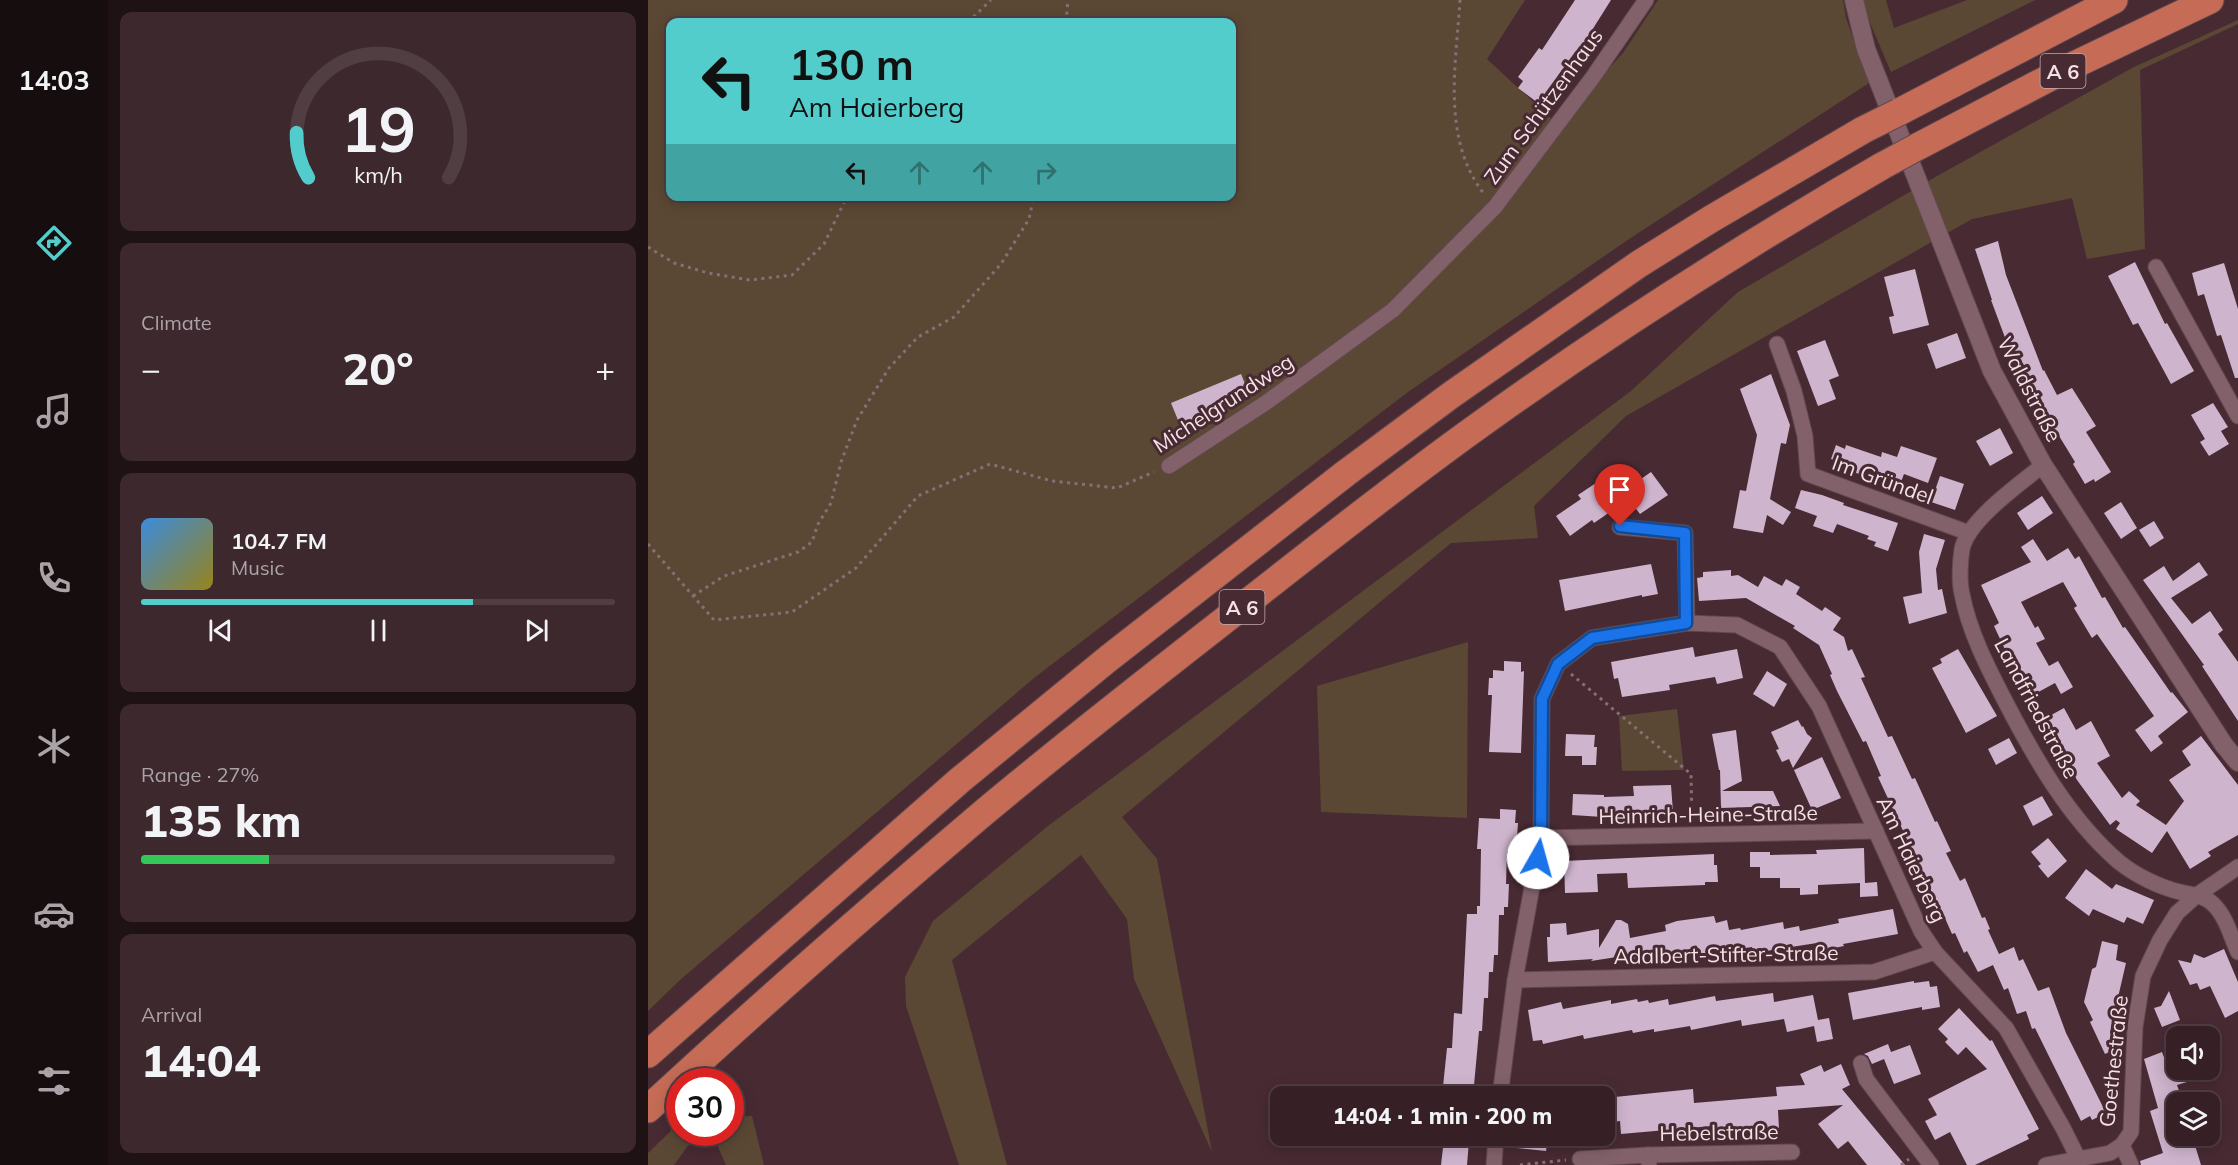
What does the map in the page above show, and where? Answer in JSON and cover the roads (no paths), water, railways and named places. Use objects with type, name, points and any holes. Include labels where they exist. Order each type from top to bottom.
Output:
[{"type":"highway","name":"A 6","points":[[648,1054],[960,780],[1109,658],[1346,473],[1451,395],[1639,264],[1863,130],[2114,0]]},
{"type":"highway","name":"A 6","points":[[648,1109],[744,1021],[983,813],[1367,508],[1488,419],[1638,316],[1731,256],[1882,166],[2070,67],[2210,0]]},
{"type":"street","name":"Zum Schützenhaus","points":[[1495,207],[1593,77],[1646,0]]},
{"type":"street","name":"Waldstraße","points":[[1854,0],[1866,49],[1992,371],[2043,465],[2224,745],[2238,762]]},
{"type":"street","name":"Michelgrundweg","points":[[1169,466],[1267,402],[1393,310],[1495,207]]},
{"type":"street","points":[[2156,267],[2238,416]]},
{"type":"street","name":"Im Gründel","points":[[1777,344],[1794,391],[1805,436],[1808,474],[1969,532]]},
{"type":"street","name":"Landfriedstraße","points":[[2043,465],[1993,507],[1969,532],[1962,549],[1961,592],[1970,627],[1996,683],[2041,767],[2066,802],[2120,862],[2156,884],[2197,895],[2213,904],[2238,952]]},
{"type":"street","points":[[1620,526],[1685,533],[1686,623]]},
{"type":"street","name":"Am Haierberg","points":[[1501,1086],[1515,980],[1541,838],[1542,699],[1558,664],[1592,638],[1686,623],[1737,625],[1780,647],[1819,706],[1921,930],[1935,952],[2006,1028],[2078,1158]]},
{"type":"street","name":"Heinrich-Heine-Straße","points":[[1541,838],[1875,831]]},
{"type":"street","name":"Goethestraße","points":[[2046,1165],[2110,1153],[2122,1145],[2131,1132],[2135,1027],[2143,976],[2160,940],[2177,913],[2197,895],[2238,867]]},
{"type":"street","name":"Adalbert-Stifter-Straße","points":[[1515,980],[1874,972],[1935,952]]},
{"type":"street","points":[[1861,1063],[1866,1079],[1931,1165]]},
{"type":"street","points":[[2122,1145],[2131,1165]]},
{"type":"street","points":[[1494,1165],[1495,1146]]},
{"type":"street","name":"Hebelstraße","points":[[1580,1159],[1648,1160],[1792,1152]]}]
